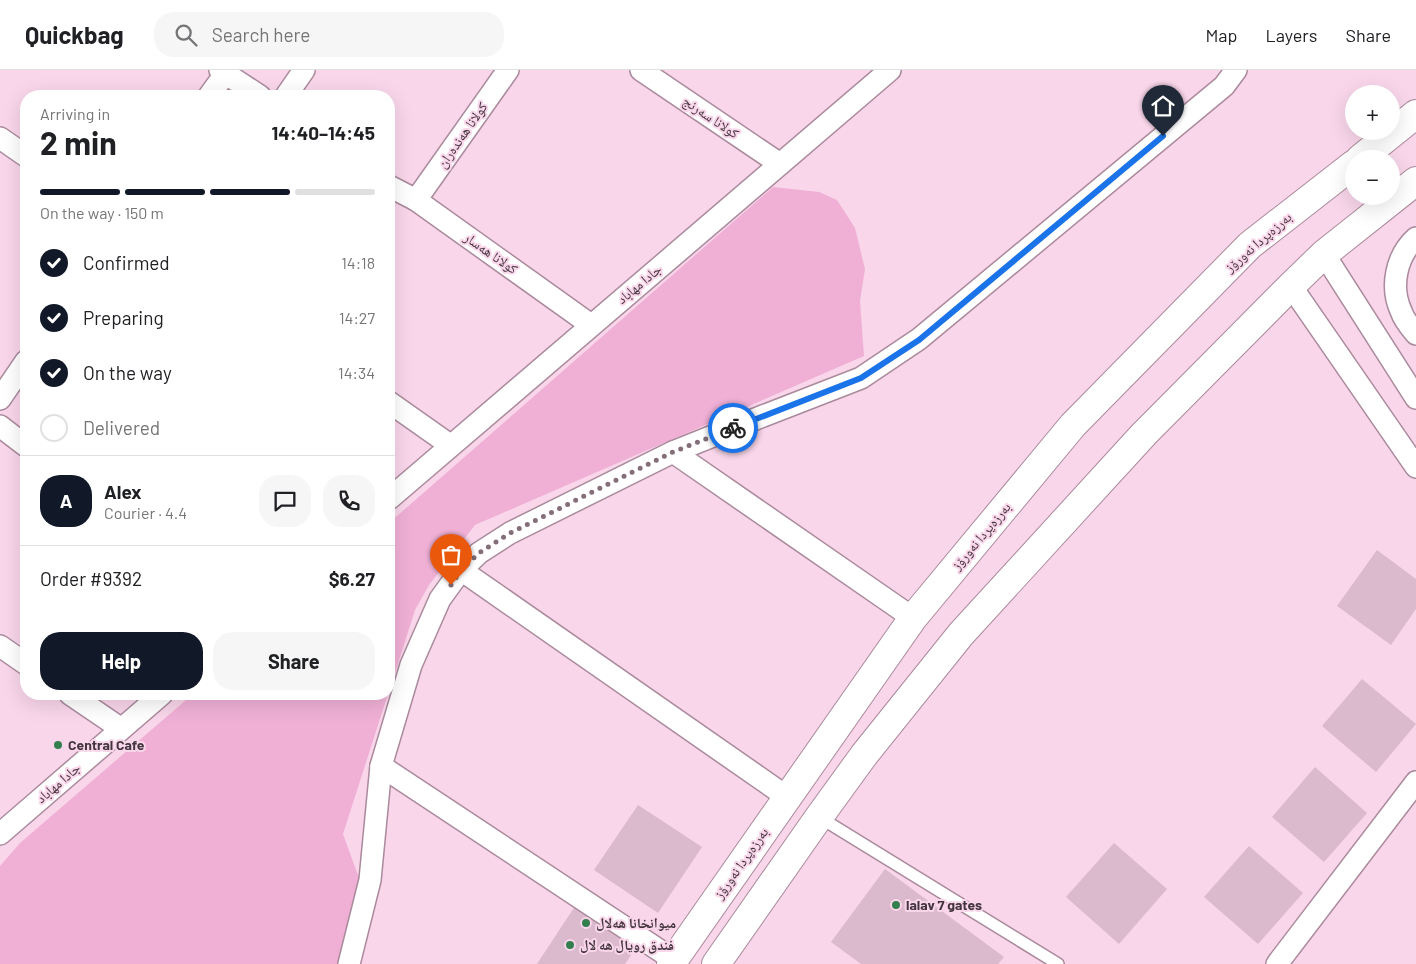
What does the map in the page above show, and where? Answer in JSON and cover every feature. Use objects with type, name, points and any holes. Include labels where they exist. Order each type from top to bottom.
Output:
[{"type":"main road","points":[[1371,150],[1416,114]]},
{"type":"main road","name":"بەرزەپردا نەورۆز","points":[[672,962],[913,618],[1073,426],[1250,245],[1345,171]]},
{"type":"main road","points":[[716,964],[864,755],[961,634],[1144,434],[1291,286],[1324,254],[1416,181]]},
{"type":"street","points":[[290,90],[304,70]]},
{"type":"street","name":"کولانا هه‌نده‌ران","points":[[416,200],[508,70]]},
{"type":"street","name":"کولانا سەرنج","points":[[641,70],[780,164]]},
{"type":"street","name":"جادا مهاباد","points":[[395,494],[890,70]]},
{"type":"street","points":[[349,964],[370,880],[381,766],[411,665],[440,599],[461,570],[479,553],[510,533],[673,452],[861,378],[919,340],[1224,86],[1236,70]]},
{"type":"street","points":[[212,90],[222,72],[250,90]]},
{"type":"street","points":[[0,138],[20,152]]},
{"type":"street","name":"کولانا هه‌سار","points":[[395,189],[416,200],[592,325]]},
{"type":"street","points":[[1416,238],[1406,250],[1400,262],[1396,273],[1395,286],[1400,311],[1416,334]]},
{"type":"street","points":[[1324,254],[1416,398]]},
{"type":"street","points":[[1291,286],[1416,467]]},
{"type":"street","points":[[0,399],[20,370]]},
{"type":"street","points":[[395,406],[450,445]]},
{"type":"street","points":[[0,426],[20,441]]},
{"type":"street","points":[[673,452],[913,618]]},
{"type":"street","points":[[461,570],[787,797]]},
{"type":"street","points":[[0,646],[20,660]]},
{"type":"street","points":[[79,700],[120,728]]},
{"type":"street","name":"جادا مهاباد","points":[[0,834],[155,700]]},
{"type":"street","points":[[381,766],[672,962]]},
{"type":"street","points":[[1277,964],[1413,793]]},
{"type":"lane","points":[[819,817],[1058,964]]},
{"type":"shaded area","points":[[773,187],[819,192],[837,200],[855,228],[865,269],[860,301],[864,356],[475,525],[429,585],[415,610],[395,673],[395,518]]},
{"type":"shaded area","points":[[186,700],[386,700],[343,834],[364,892],[342,964],[0,964],[0,866],[20,843]]},
{"type":"building","points":[[1377,550],[1416,579],[1416,609],[1391,645],[1337,606]]},
{"type":"building","points":[[1362,679],[1416,724],[1376,772],[1322,726]]},
{"type":"building","points":[[1315,767],[1367,813],[1324,862],[1272,817]]},
{"type":"building","points":[[638,805],[702,847],[658,913],[594,870]]},
{"type":"building","points":[[1114,843],[1167,889],[1119,944],[1066,897]]},
{"type":"building","points":[[1249,846],[1303,893],[1258,944],[1204,897]]},
{"type":"building","name":"lalav 7 gates","points":[[885,869],[1004,957],[998,964],[861,964],[831,942]]},
{"type":"building","name":"میوانخانا هەلال","points":[[577,903],[639,943],[625,964],[537,964]]},
{"type":"way so far","points":[[451,585],[461,570],[479,553],[510,533],[673,452],[733,428]]},
{"type":"place","name":"Central Cafe","points":[[58,745]]},
{"type":"place","name":"lalav 7 gates","points":[[896,905]]},
{"type":"place","name":"میوانخانا هەلال","points":[[586,923]]},
{"type":"place","name":"فندق رويال هه لال","points":[[570,945]]},
{"type":"route","points":[[733,428],[861,378],[919,340],[1163,136]]}]
